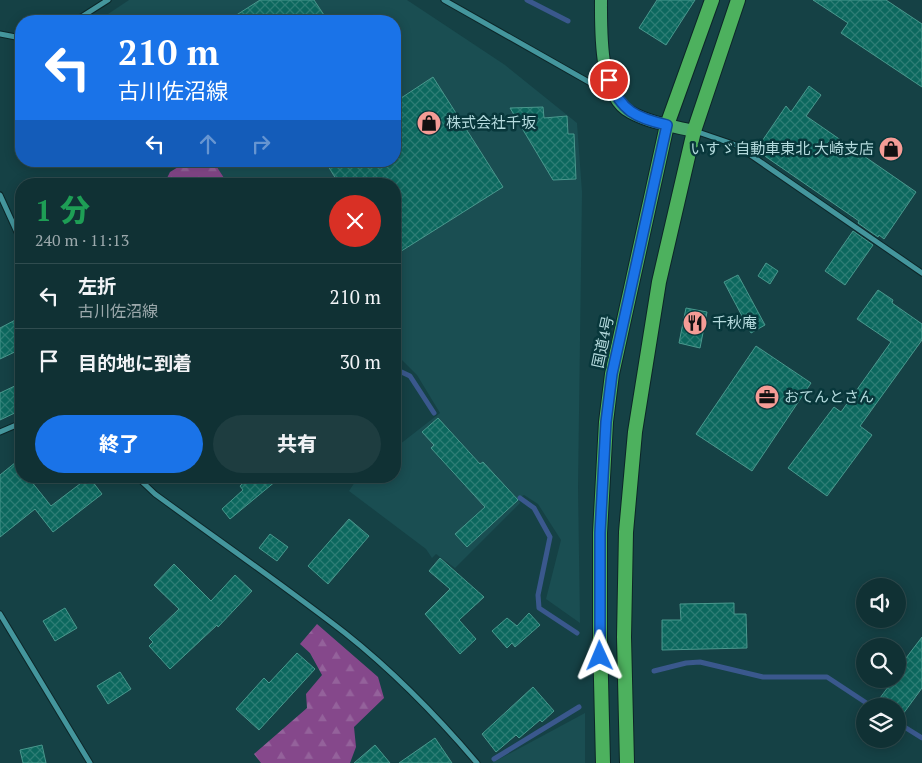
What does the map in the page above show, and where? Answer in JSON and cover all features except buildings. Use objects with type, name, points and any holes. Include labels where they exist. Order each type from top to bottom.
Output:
[{"type":"highway","name":"国道4号","points":[[603,763],[600,533],[606,422],[612,374],[667,125],[712,0]]},
{"type":"highway","points":[[627,763],[624,637],[626,532],[636,432],[659,282],[694,131],[738,0]]},
{"type":"main road","points":[[601,0],[604,65],[615,96],[628,112],[651,122],[694,131]]},
{"type":"street","points":[[84,15],[108,0]]},
{"type":"street","points":[[444,0],[615,96]]},
{"type":"street","points":[[0,34],[15,37]]},
{"type":"street","points":[[694,131],[736,145],[800,191],[922,273]]},
{"type":"street","points":[[0,195],[15,229]]},
{"type":"street","points":[[0,432],[15,426]]},
{"type":"street","points":[[143,483],[155,494],[346,634],[400,681],[477,763]]},
{"type":"street","points":[[0,614],[90,763]]},
{"type":"shaded area","points":[[129,0],[407,0],[505,65],[577,123],[582,192],[578,487],[580,623],[546,599],[561,540],[538,504],[524,495],[518,498],[520,503],[455,568],[436,554],[432,558],[426,549],[349,491],[354,483],[401,483],[401,443],[440,413],[417,375],[401,359],[401,178],[224,178],[217,167],[401,167],[401,15],[106,15]]},
{"type":"shaded area","points":[[585,713],[585,763],[492,763]]},
{"type":"green space","points":[[178,167],[217,167],[224,178],[167,178],[170,172]]},
{"type":"green space","points":[[317,624],[378,677],[384,698],[354,727],[356,747],[350,763],[261,763],[254,754],[307,708],[306,694],[322,675],[310,653],[300,644]]},
{"type":"waterway","points":[[527,0],[568,21]]},
{"type":"waterway","points":[[401,372],[410,376],[434,413]]},
{"type":"waterway","points":[[520,498],[534,508],[550,537],[538,595],[539,608],[577,633]]},
{"type":"waterway","points":[[654,671],[686,663],[700,662],[763,677],[827,677],[859,698]]},
{"type":"waterway","points":[[494,759],[579,707]]},
{"type":"waterway","points":[[906,728],[922,738]]},
{"type":"place","name":"株式会社千坂","points":[[429,123]]},
{"type":"place","name":"いすゞ自動車東北 大崎支店","points":[[891,149]]},
{"type":"place","name":"千秋庵","points":[[695,323]]},
{"type":"place","name":"おてんとさん","points":[[767,397]]},
{"type":"route","points":[[600,656],[600,533],[606,422],[612,374],[667,125],[651,122],[628,112],[615,96],[609,80]]}]
